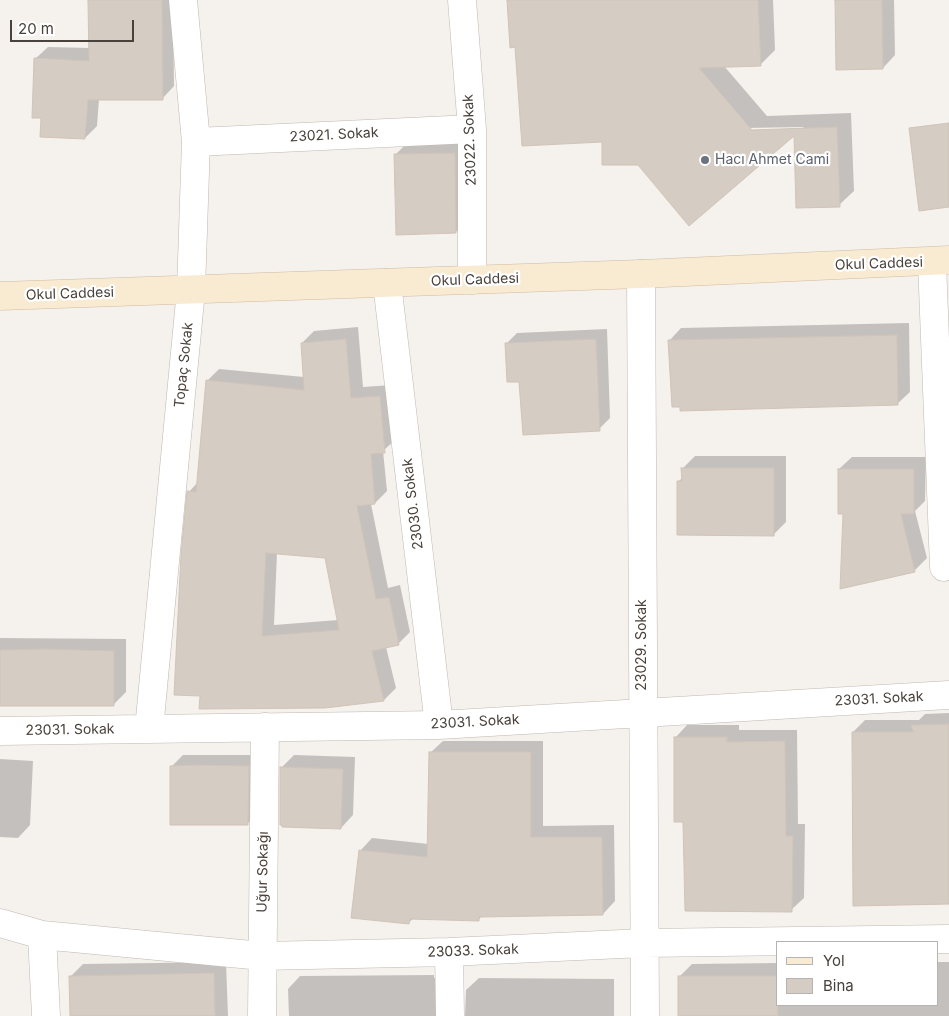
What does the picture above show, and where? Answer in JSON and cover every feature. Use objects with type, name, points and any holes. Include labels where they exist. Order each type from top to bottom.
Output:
[{"type":"main road","name":"Okul Caddesi","points":[[0,296],[642,274],[941,261]]},
{"type":"street","name":"Topaç Sokak","points":[[149,729],[191,290],[196,142],[183,0]]},
{"type":"street","name":"23022. Sokak","points":[[462,0],[472,129],[472,280]]},
{"type":"street","name":"23021. Sokak","points":[[196,142],[472,129]]},
{"type":"street","points":[[941,261],[944,567]]},
{"type":"street","name":"23029. Sokak","points":[[642,274],[642,712],[645,1016]]},
{"type":"street","name":"23030. Sokak","points":[[386,283],[439,725]]},
{"type":"street","name":"23031. Sokak","points":[[0,732],[439,725],[949,695]]},
{"type":"street","name":"Uğur Sokağı","points":[[262,1016],[264,728]]},
{"type":"street","name":"23033. Sokak","points":[[0,923],[42,934],[262,956],[449,952],[644,943],[776,941]]},
{"type":"street","points":[[42,934],[46,1016]]},
{"type":"street","name":"23033. Sokak","points":[[796,941],[949,939]]},
{"type":"street","points":[[449,952],[450,1016]]},
{"type":"building","points":[[88,0],[162,0],[163,100],[88,100],[85,139],[40,137],[41,118],[32,118],[34,58],[89,61]]},
{"type":"building","points":[[507,0],[758,0],[761,66],[699,68],[752,130],[837,127],[840,207],[796,208],[794,136],[689,226],[638,165],[602,165],[602,142],[522,146],[515,47],[510,48]]},
{"type":"building","points":[[835,0],[882,0],[883,69],[836,70]]},
{"type":"building","points":[[949,123],[949,207],[919,211],[909,128]]},
{"type":"building","points":[[455,153],[456,233],[396,235],[394,154]]},
{"type":"building","points":[[897,335],[898,405],[680,411],[680,407],[672,407],[668,340]]},
{"type":"building","points":[[346,339],[351,398],[380,396],[385,453],[371,454],[375,504],[357,506],[376,599],[389,597],[399,645],[372,651],[384,701],[325,708],[199,709],[200,696],[174,695],[181,555],[187,491],[196,492],[206,380],[304,390],[301,343]],"holes":[[[266,553],[325,558],[339,630],[262,636]]]},
{"type":"building","points":[[596,339],[600,431],[523,435],[519,382],[507,382],[505,343]]},
{"type":"building","points":[[681,468],[774,468],[774,536],[677,535],[677,481],[682,481]]},
{"type":"building","points":[[838,469],[914,469],[914,514],[901,514],[915,572],[840,589],[843,514],[838,514]]},
{"type":"building","points":[[0,650],[114,651],[114,706],[0,706]]},
{"type":"building","points":[[949,724],[949,904],[853,906],[852,732],[913,732],[911,725]]},
{"type":"building","points":[[674,737],[727,737],[727,742],[785,741],[786,836],[793,836],[792,912],[685,911],[683,822],[674,822]]},
{"type":"building","points":[[429,752],[531,752],[531,837],[602,837],[603,915],[479,917],[479,921],[410,919],[409,924],[351,918],[359,850],[427,857]]},
{"type":"building","points":[[170,766],[249,766],[248,825],[170,825]]},
{"type":"building","points":[[280,767],[343,769],[341,829],[282,827],[280,825]]},
{"type":"building","points":[[214,973],[215,1016],[70,1016],[69,976]]},
{"type":"building","points":[[678,976],[776,976],[778,1016],[678,1016]]},
{"type":"place","name":"Hacı Ahmet Cami","points":[[705,160]]}]
